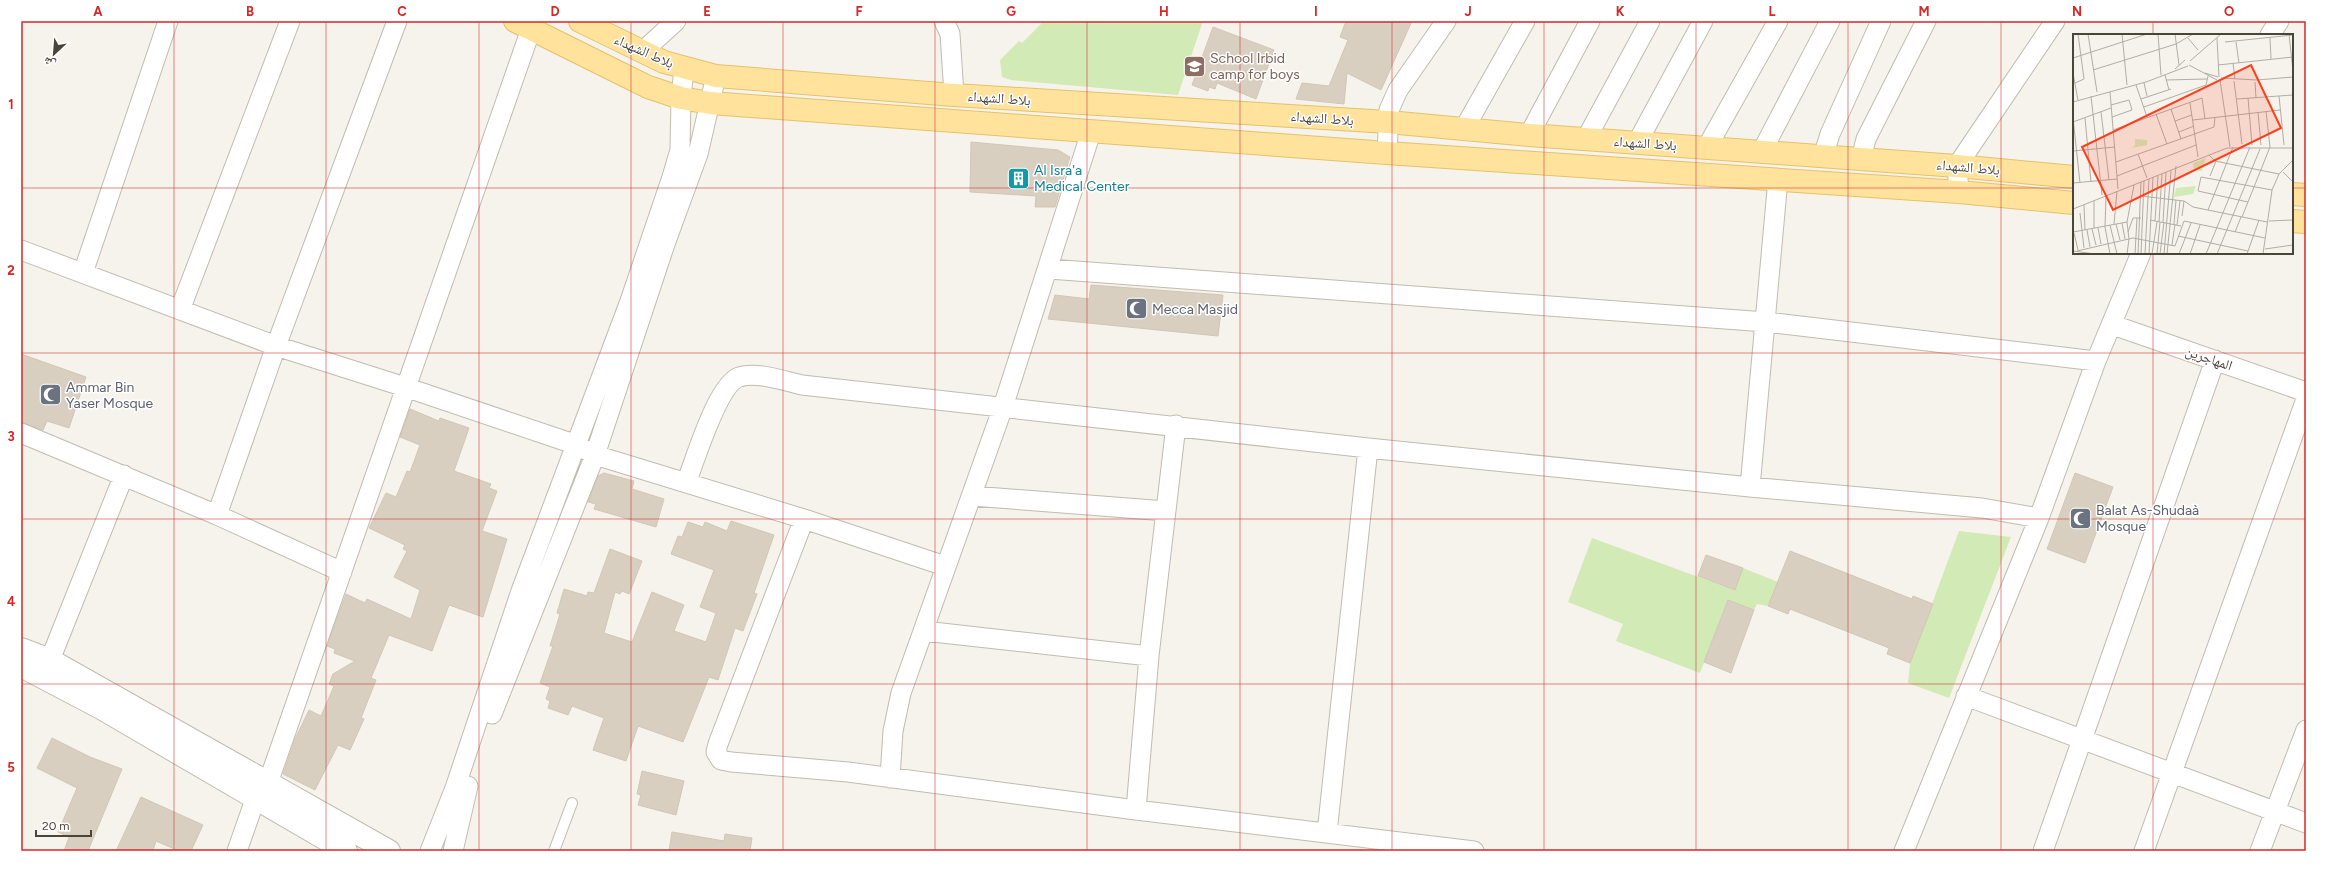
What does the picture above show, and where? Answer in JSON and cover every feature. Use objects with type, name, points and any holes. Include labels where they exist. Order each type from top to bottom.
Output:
[{"type":"main road","name":"بلاط الشهداء","points":[[580,21],[664,62],[716,76],[954,95],[1388,122],[1529,135],[1957,166],[2073,177]]},
{"type":"main road","points":[[523,25],[648,87],[680,98],[710,103],[1091,132],[1959,192],[2073,203]]},
{"type":"main road","points":[[2293,194],[2306,195]]},
{"type":"main road","points":[[2293,221],[2306,222]]},
{"type":"street","points":[[83,274],[168,21]]},
{"type":"street","points":[[180,310],[290,21]]},
{"type":"street","points":[[217,515],[276,346],[397,21]]},
{"type":"street","points":[[642,52],[676,21]]},
{"type":"street","points":[[944,21],[950,34],[954,95]]},
{"type":"street","points":[[1387,153],[1389,110],[1398,90],[1446,21]]},
{"type":"street","points":[[1464,129],[1525,21]]},
{"type":"street","points":[[1529,135],[1590,21]]},
{"type":"street","points":[[1586,139],[1650,21]]},
{"type":"street","points":[[1637,143],[1703,21]]},
{"type":"street","points":[[1707,147],[1778,21]]},
{"type":"street","points":[[1761,153],[1830,21]]},
{"type":"street","points":[[1823,157],[1830,134],[1881,21]]},
{"type":"street","points":[[1861,159],[1866,139],[1926,21]]},
{"type":"street","points":[[1959,192],[1957,166],[2055,21]]},
{"type":"street","points":[[2271,34],[2279,21]]},
{"type":"street","points":[[238,851],[342,572],[405,387],[523,25]]},
{"type":"street","points":[[430,851],[455,788],[521,591],[630,302],[672,178],[680,150],[680,98],[684,68]]},
{"type":"street","points":[[453,851],[467,789],[484,733],[595,455],[665,244],[698,154],[716,76]]},
{"type":"street","points":[[890,778],[894,731],[901,693],[924,631],[945,566],[972,496],[1003,407],[1049,269],[1091,132]]},
{"type":"street","points":[[1750,488],[1778,179]]},
{"type":"street","points":[[21,250],[276,346],[405,387],[576,445],[595,455],[804,519],[945,566]]},
{"type":"street","points":[[1904,851],[2039,518],[2096,361],[2141,254]]},
{"type":"street","points":[[1049,269],[1766,322],[2096,361]]},
{"type":"street","name":"المهاجرين","points":[[2112,325],[2306,392]]},
{"type":"street","points":[[2043,851],[2084,740],[2215,360]]},
{"type":"street","points":[[686,483],[717,403],[727,387],[738,377],[756,376],[802,385],[1176,425],[1368,448],[1750,488],[1982,508],[2039,518]]},
{"type":"street","points":[[2144,851],[2306,399]]},
{"type":"street","points":[[1136,810],[1149,656],[1176,425]]},
{"type":"street","points":[[21,433],[217,515],[342,572]]},
{"type":"street","points":[[1326,833],[1368,448]]},
{"type":"street","points":[[50,660],[124,475]]},
{"type":"street","points":[[972,496],[1166,511]]},
{"type":"street","points":[[804,519],[718,744],[717,757],[731,762],[848,772],[1136,810],[1326,833],[1445,850],[1474,851]]},
{"type":"street","points":[[924,631],[1149,656]]},
{"type":"street","points":[[21,649],[50,660],[262,790],[346,851]]},
{"type":"street","points":[[21,666],[262,790],[389,851]]},
{"type":"street","points":[[1966,696],[2173,772],[2306,823]]},
{"type":"street","points":[[2260,851],[2306,730]]},
{"type":"lane","points":[[554,851],[572,803]]},
{"type":"green space","points":[[1044,21],[1203,21],[1178,95],[1011,80],[1002,77],[1000,60],[1019,41],[1022,43]]},
{"type":"green space","points":[[1959,531],[2011,537],[1949,698],[1908,683],[1910,663]]},
{"type":"green space","points":[[1592,538],[1734,590],[1743,568],[1778,582],[1768,606],[1757,604],[1754,610],[1728,600],[1700,673],[1616,641],[1623,624],[1568,602]]},
{"type":"building","points":[[1346,21],[1412,21],[1381,90],[1347,73],[1344,104],[1296,99],[1302,83],[1329,86],[1348,40],[1340,37]]},
{"type":"building","points":[[1213,27],[1274,50],[1256,99],[1217,83],[1215,89],[1209,87],[1208,91],[1192,85]]},
{"type":"building","name":"Al Isra'a Medical Center","points":[[971,142],[1058,150],[1070,157],[1055,207],[1035,207],[1036,196],[970,192]]},
{"type":"building","name":"Mecca Masjid","points":[[1091,285],[1223,295],[1218,336],[1048,319],[1055,295],[1089,299]]},
{"type":"building","name":"Ammar Bin Yaser Mosque","points":[[21,354],[86,377],[69,428],[47,421],[43,430],[21,422]]},
{"type":"building","points":[[410,409],[439,421],[440,418],[469,428],[454,471],[491,484],[489,488],[497,491],[482,531],[507,539],[483,617],[449,605],[432,651],[389,635],[371,678],[376,680],[361,718],[364,719],[350,750],[338,745],[315,790],[283,774],[295,739],[309,710],[321,716],[334,686],[329,684],[333,674],[355,661],[334,653],[335,649],[327,646],[346,594],[365,603],[367,599],[411,619],[420,590],[394,577],[407,551],[403,549],[405,545],[369,528],[386,493],[396,497],[407,471],[410,472],[420,445],[400,437]]},
{"type":"building","points":[[604,473],[634,481],[632,489],[664,499],[656,527],[594,509],[596,504],[588,502],[598,476]]},
{"type":"building","name":"Balat As-Shudaà Mosque","points":[[2075,473],[2113,487],[2085,563],[2047,549]]},
{"type":"building","points":[[731,521],[774,535],[754,593],[757,594],[743,631],[735,628],[718,680],[709,677],[683,742],[638,726],[626,761],[593,750],[604,718],[572,706],[568,715],[548,708],[550,701],[546,699],[550,687],[540,683],[553,646],[550,646],[560,614],[557,613],[564,589],[587,596],[588,592],[594,593],[610,549],[642,561],[629,594],[622,591],[620,594],[615,592],[604,633],[632,642],[652,592],[684,605],[674,631],[706,642],[716,613],[700,607],[714,570],[671,554],[678,536],[682,537],[688,522],[703,527],[705,522],[727,531]]},
{"type":"building","points":[[1790,551],[1912,599],[1913,596],[1933,604],[1910,663],[1887,654],[1889,648],[1790,609],[1788,614],[1768,606]]},
{"type":"building","points":[[1706,555],[1743,568],[1735,590],[1698,576]]},
{"type":"building","points":[[1728,600],[1754,610],[1731,673],[1704,662]]},
{"type":"building","points":[[52,738],[90,757],[122,769],[88,851],[64,851],[69,837],[58,832],[77,788],[37,768]]},
{"type":"building","points":[[642,771],[684,781],[676,815],[638,805],[641,795],[637,794]]},
{"type":"building","points":[[141,797],[203,825],[191,851],[179,851],[156,841],[153,851],[116,851]]},
{"type":"building","points":[[672,832],[724,841],[725,834],[752,838],[750,851],[669,851]]},
{"type":"place","name":"School Irbid camp for boys","points":[[1195,66]]},
{"type":"place","name":"Al Isra'a Medical Center","points":[[1019,178]]},
{"type":"place","name":"Mecca Masjid","points":[[1136,309]]},
{"type":"place","name":"Ammar Bin Yaser Mosque","points":[[51,395]]},
{"type":"place","name":"Balat As-Shudaà Mosque","points":[[2080,518]]}]
